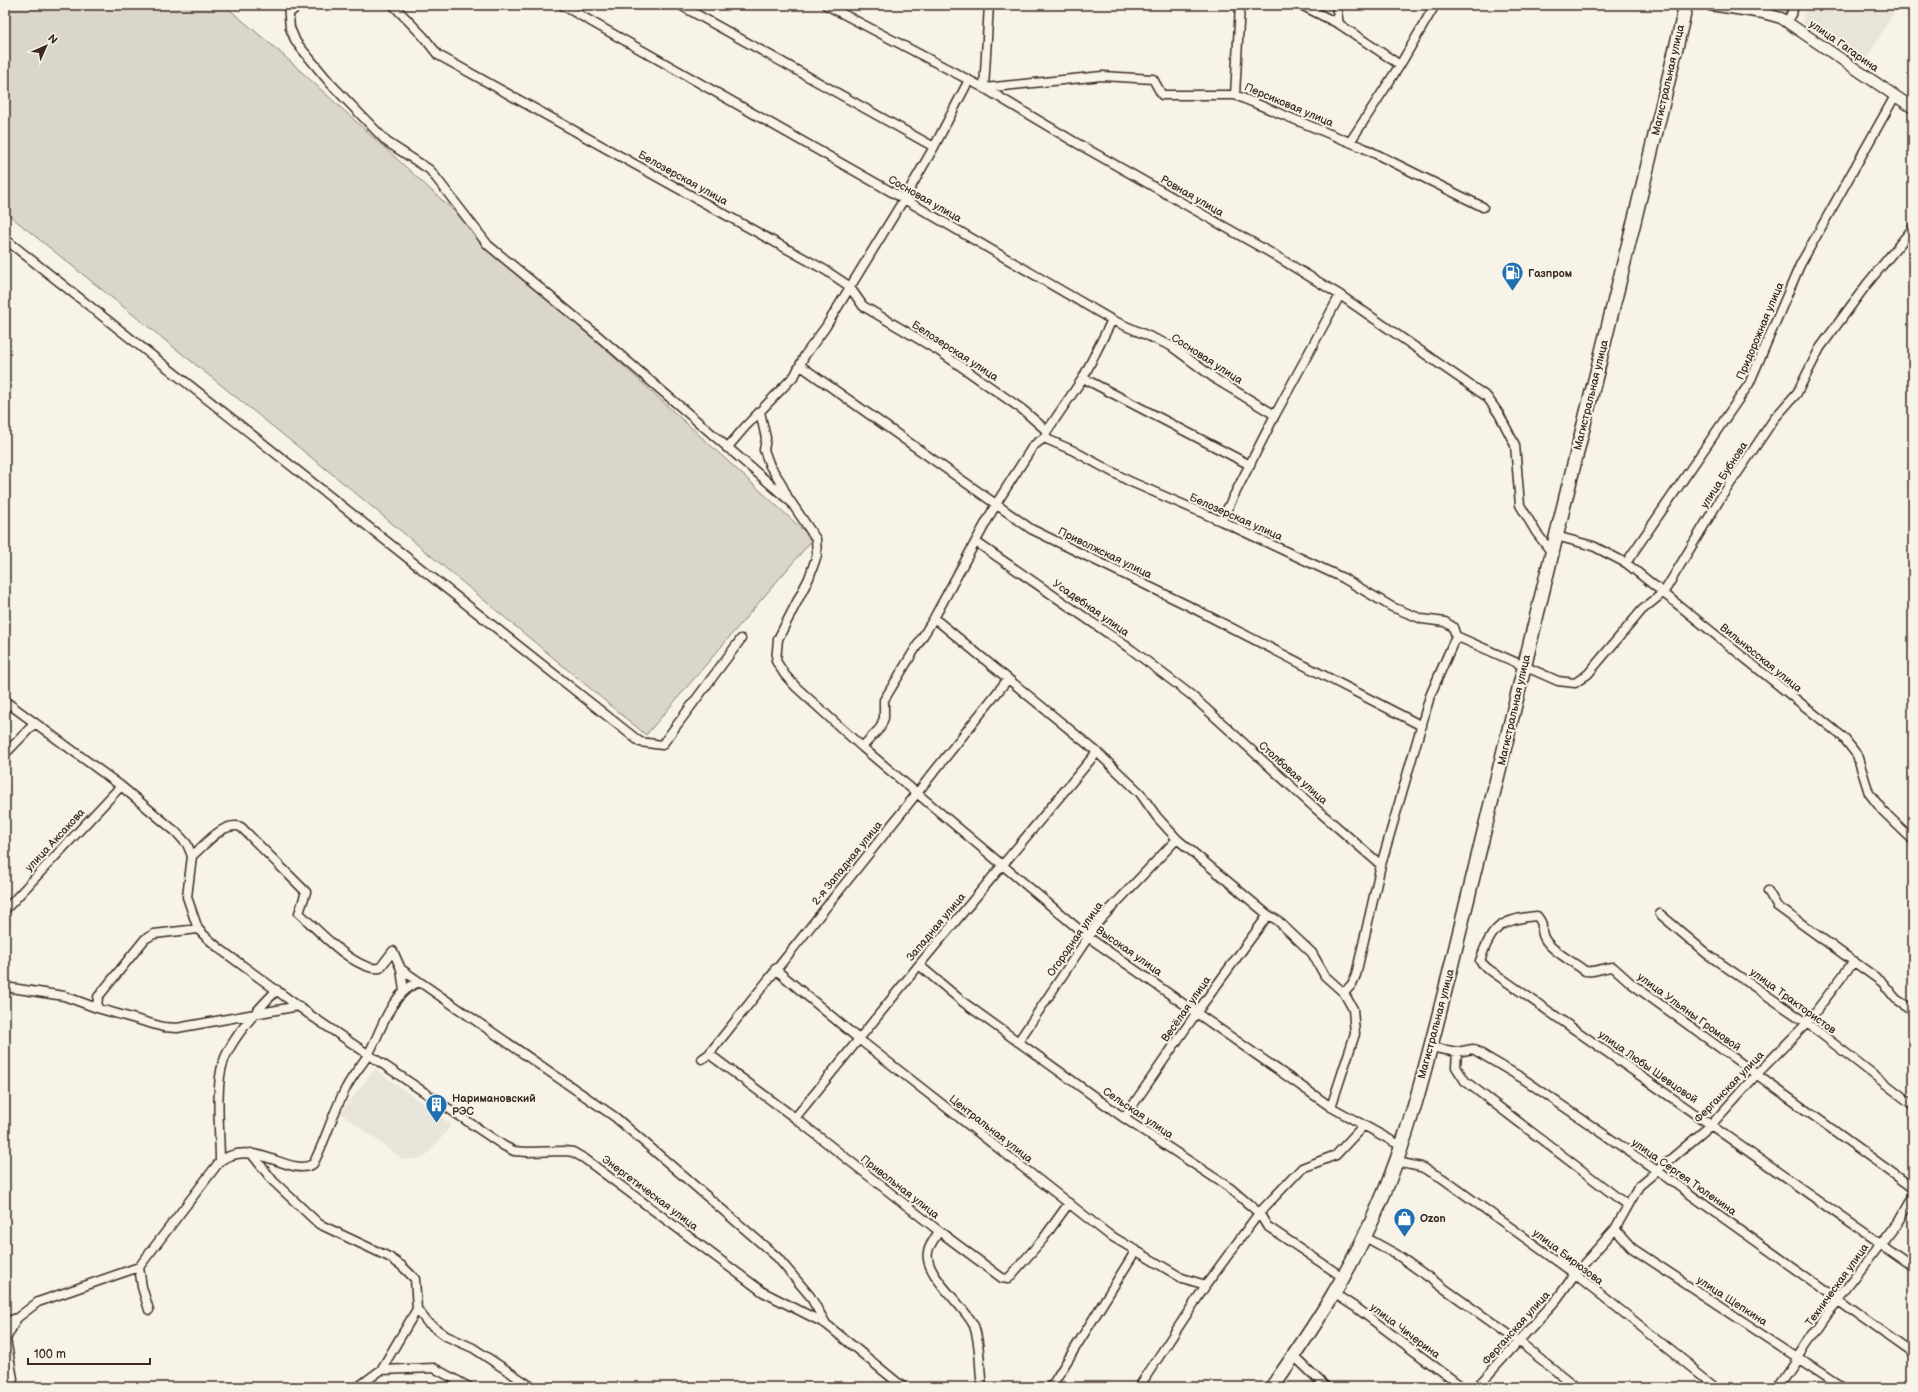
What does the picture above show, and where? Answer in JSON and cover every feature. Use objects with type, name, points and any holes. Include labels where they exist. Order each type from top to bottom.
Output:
[{"type":"highway","name":"Магистральная улица","points":[[1272,1387],[1312,1330],[1344,1278],[1365,1237],[1403,1147],[1487,824],[1556,536],[1643,190],[1686,5]]},
{"type":"street","points":[[300,5],[288,9],[290,28],[296,42],[326,78],[387,142],[430,170],[488,245],[597,335],[791,502]]},
{"type":"street","name":"Белозерская улица","points":[[393,5],[424,36],[438,55],[825,270],[849,286],[863,306],[939,350],[1023,410],[1045,434],[1072,450],[1129,481],[1221,521],[1343,578],[1392,607],[1422,619],[1449,624],[1456,636],[1524,667]]},
{"type":"street","name":"Сосновая улица","points":[[562,5],[904,199],[1112,320],[1171,346],[1218,380],[1275,415]]},
{"type":"street","points":[[680,5],[934,147]]},
{"type":"street","name":"Ровная улица","points":[[826,5],[984,88],[1073,141],[1271,253],[1340,295],[1487,397],[1499,414],[1515,445],[1520,505],[1536,532],[1552,553]]},
{"type":"street","points":[[984,88],[989,5]]},
{"type":"street","points":[[1235,95],[1240,5]]},
{"type":"street","points":[[1301,5],[1339,24],[1400,65]]},
{"type":"street","points":[[1336,5],[1339,24]]},
{"type":"street","points":[[1350,142],[1400,65],[1436,5]]},
{"type":"street","name":"улица Гагарина","points":[[1710,5],[1763,13],[1788,21],[1913,108]]},
{"type":"street","points":[[1788,21],[1795,5]]},
{"type":"street","name":"Персиковая улица","points":[[984,88],[1102,76],[1153,79],[1162,95],[1235,95],[1350,142],[1483,207]]},
{"type":"street","points":[[727,448],[795,375],[801,366],[805,355],[825,328],[849,286],[904,199],[934,147],[969,80]]},
{"type":"street","name":"Придорожная улица","points":[[1626,563],[1749,384],[1800,265],[1896,96]]},
{"type":"street","name":"улица Бубнова","points":[[1524,667],[1558,681],[1575,683],[1588,674],[1642,610],[1664,592],[1720,499],[1774,419],[1797,393],[1820,348],[1867,284],[1913,228]]},
{"type":"street","points":[[5,239],[640,742],[662,745],[741,639]]},
{"type":"street","points":[[1221,521],[1275,415],[1340,295]]},
{"type":"street","points":[[862,747],[880,728],[884,718],[884,700],[934,618],[996,504],[1033,446],[1045,434],[1083,378],[1112,320]]},
{"type":"street","name":"Приволжская улица","points":[[801,366],[1031,530],[1188,606],[1422,726]]},
{"type":"street","points":[[1083,378],[1250,465]]},
{"type":"street","points":[[760,412],[766,438],[764,450],[770,466],[791,502]]},
{"type":"street","name":"Высокая улица","points":[[791,502],[816,539],[817,555],[809,578],[778,639],[776,661],[785,675],[796,687],[862,747],[1088,937],[1331,1107],[1362,1126],[1403,1147]]},
{"type":"street","name":"Вильнюсская улица","points":[[1556,536],[1593,546],[1626,563],[1664,592],[1746,661],[1843,737],[1857,755],[1869,793],[1883,811],[1913,840]]},
{"type":"street","name":"Усадебная улица","points":[[976,542],[1132,650],[1191,695]]},
{"type":"street","points":[[934,618],[1097,752],[1140,792],[1157,817],[1177,839],[1268,915],[1277,920],[1312,954],[1325,976],[1344,993],[1353,1009],[1355,1034],[1331,1107]]},
{"type":"street","points":[[1344,993],[1352,984],[1356,975],[1381,865],[1430,696],[1456,636]]},
{"type":"street","name":"2-я Западная улица","points":[[706,1056],[1008,679]]},
{"type":"street","name":"Столбовая улица","points":[[1191,695],[1315,808],[1381,865]]},
{"type":"street","points":[[5,701],[121,786],[176,832],[187,844],[192,856],[187,897],[198,929],[154,934],[145,940],[98,997],[96,1008]]},
{"type":"street","points":[[5,754],[35,723]]},
{"type":"street","name":"Западная улица","points":[[795,1118],[860,1040],[919,965],[1097,752]]},
{"type":"street","name":"улица Аксакова","points":[[5,910],[121,786]]},
{"type":"street","points":[[192,856],[224,829],[231,825],[241,827],[306,892],[300,913],[317,932],[366,967],[380,968],[393,951],[401,969],[404,991]]},
{"type":"street","name":"Огородная улица","points":[[1018,1042],[1088,937],[1110,908],[1177,839]]},
{"type":"street","points":[[1768,891],[1777,906],[1882,982],[1896,999],[1913,1010]]},
{"type":"street","name":"улица Трактористов","points":[[1660,914],[1707,954],[1807,1023],[1913,1105]]},
{"type":"street","name":"Весёлая улица","points":[[1124,1118],[1197,1012],[1268,915]]},
{"type":"street","name":"улица Ульяны Громовой","points":[[1487,968],[1480,961],[1486,944],[1499,926],[1517,917],[1537,916],[1543,923],[1543,936],[1554,950],[1585,971],[1591,972],[1604,967],[1613,967],[1632,984],[1913,1188]]},
{"type":"street","name":"Энергетическая улица","points":[[198,929],[220,949],[299,1006],[368,1054],[514,1151],[545,1153],[565,1151],[572,1152],[585,1159],[763,1292],[826,1324],[903,1387]]},
{"type":"street","name":"Ферганская улица","points":[[1477,1387],[1557,1299],[1575,1274],[1615,1229],[1627,1205],[1639,1186],[1656,1170],[1711,1125],[1756,1074],[1807,1023],[1854,961]]},
{"type":"street","name":"Сельская улица","points":[[919,965],[963,1002],[1018,1042],[1124,1118],[1230,1188],[1259,1213],[1267,1226],[1344,1278]]},
{"type":"street","name":"улица Любы Шевцовой","points":[[1487,968],[1913,1267]]},
{"type":"street","points":[[401,969],[615,1117],[777,1257],[810,1296],[826,1324]]},
{"type":"street","name":"Центральная улица","points":[[775,969],[860,1040],[1108,1234],[1182,1278],[1206,1284]]},
{"type":"street","points":[[5,1322],[17,1318],[38,1302],[139,1267],[220,1161],[227,1156],[237,1153],[251,1153],[303,1168],[313,1164],[346,1089],[368,1054],[378,1030],[404,991],[411,985],[419,982]]},
{"type":"street","points":[[5,987],[64,996],[96,1008],[163,1026],[177,1028],[299,1006]]},
{"type":"street","points":[[220,1161],[219,1110],[222,1065],[226,1056],[252,1015],[277,990]]},
{"type":"street","name":"улица Сергея Тюленина","points":[[1430,1047],[1456,1052],[1473,1049],[1489,1057],[1656,1170],[1913,1353]]},
{"type":"street","points":[[1456,1052],[1456,1067],[1466,1081],[1627,1205]]},
{"type":"street","name":"Привольная улица","points":[[706,1056],[795,1118],[939,1231],[928,1252],[929,1262],[939,1282],[958,1303],[974,1327],[978,1342],[982,1387]]},
{"type":"street","points":[[1139,1387],[1206,1284],[1259,1213],[1302,1168],[1336,1155],[1362,1126]]},
{"type":"street","points":[[251,1153],[273,1181],[319,1224],[389,1257],[402,1266],[415,1279],[417,1309],[427,1322],[446,1336],[473,1348],[532,1387]]},
{"type":"street","name":"улица Бирюзова","points":[[1397,1162],[1421,1167],[1442,1178],[1575,1274],[1716,1387]]},
{"type":"street","name":"Техническая улица","points":[[1778,1387],[1838,1299],[1900,1219],[1913,1196]]},
{"type":"street","points":[[939,1231],[1002,1278],[1008,1279],[1043,1239],[1068,1203]]},
{"type":"street","name":"улица Щепкина","points":[[1615,1229],[1632,1248],[1842,1387]]},
{"type":"street","points":[[1365,1237],[1396,1254],[1518,1341],[1576,1387]]},
{"type":"street","points":[[1051,1387],[1136,1250]]},
{"type":"street","points":[[139,1267],[142,1287],[149,1310]]},
{"type":"street","name":"улица Чичерина","points":[[1334,1294],[1358,1309],[1462,1387]]},
{"type":"street","points":[[358,1387],[381,1370],[417,1309]]},
{"type":"street","points":[[11,1387],[13,1379],[6,1339],[17,1318]]},
{"type":"street","points":[[1294,1356],[1326,1387]]},
{"type":"street","points":[[381,1370],[434,1368],[469,1387]]},
{"type":"shaded area","points":[[5,5],[224,5],[281,53],[813,539],[646,735],[347,486],[5,212]]},
{"type":"shaded area","points":[[1810,5],[1898,5],[1864,63],[1803,23],[1803,15]]},
{"type":"shaded area","name":"Наримановский РЭС","points":[[375,1069],[452,1125],[424,1158],[404,1160],[340,1113]]},
{"type":"place","name":"Газпром","points":[[1512,292]]},
{"type":"place","name":"Наримановский РЭС","points":[[436,1124]]},
{"type":"place","name":"Ozon","points":[[1405,1238]]}]
